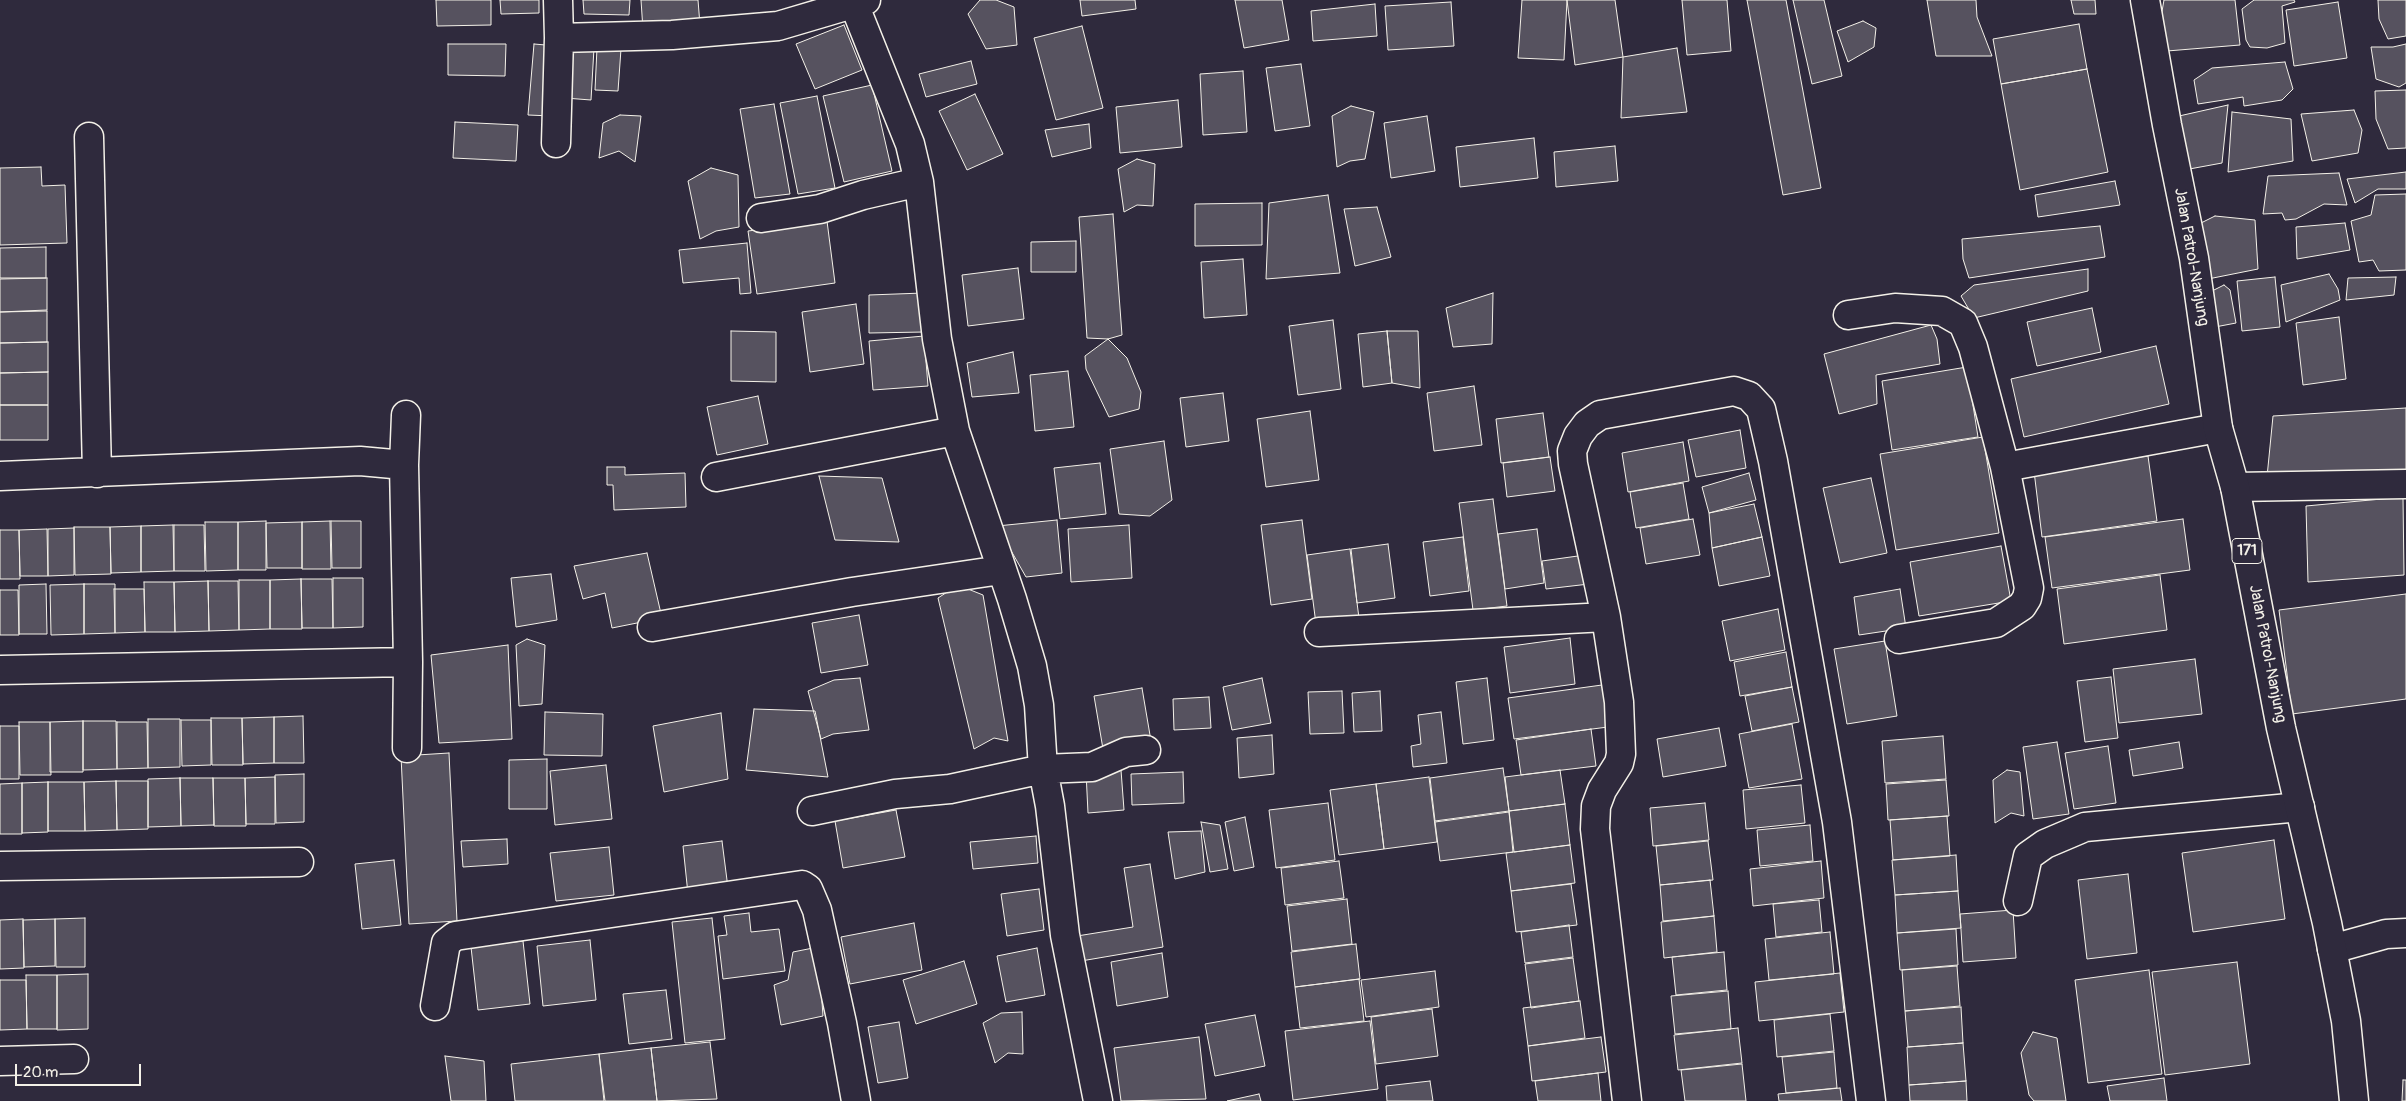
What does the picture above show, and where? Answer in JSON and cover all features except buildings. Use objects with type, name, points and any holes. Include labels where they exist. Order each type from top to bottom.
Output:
[{"type":"street","points":[[556,142],[558,0]]},
{"type":"street","name":"Jalan Patrol-Nanjung","points":[[2146,0],[2166,125],[2194,258],[2218,428],[2235,487],[2281,728],[2332,949],[2346,1021],[2354,1101]]},
{"type":"street","points":[[558,38],[672,35],[778,26],[860,2],[910,144],[919,182],[937,340],[955,431],[1012,599],[1032,666],[1039,705],[1043,769],[1050,806],[1065,935],[1098,1101]]},
{"type":"street","points":[[89,137],[97,473]]},
{"type":"street","points":[[761,218],[820,208],[863,195],[919,182]]},
{"type":"street","points":[[1848,315],[1895,308],[1942,311],[1963,323],[1973,347],[2005,467],[2029,588],[2027,598],[2022,606],[1996,623],[1899,639]]},
{"type":"street","points":[[1627,1101],[1595,828],[1596,806],[1602,790],[1619,763],[1621,754],[1619,702],[1606,616],[1573,464],[1572,451],[1578,436],[1587,424],[1600,415],[1734,391],[1749,396],[1761,408],[1773,461],[1837,822],[1871,1101]]},
{"type":"street","points":[[406,415],[404,465],[408,662],[407,748]]},
{"type":"street","points":[[2005,467],[2218,428]]},
{"type":"street","points":[[716,477],[955,431]]},
{"type":"street","points":[[0,476],[360,461],[404,465]]},
{"type":"street","points":[[2235,487],[2406,484]]},
{"type":"street","points":[[652,627],[852,592],[1001,570]]},
{"type":"street","points":[[1319,632],[1606,616]]},
{"type":"street","points":[[0,670],[408,662]]},
{"type":"street","points":[[812,811],[895,794],[950,789],[1043,769],[1092,767],[1126,752],[1146,750]]},
{"type":"street","points":[[2018,902],[2028,856],[2044,844],[2085,827],[2300,806]]},
{"type":"street","points":[[0,866],[299,862]]},
{"type":"street","points":[[435,1006],[446,942],[455,936],[802,885],[808,889],[817,910],[842,1023],[856,1101]]},
{"type":"street","points":[[2332,949],[2386,934],[2406,933]]},
{"type":"street","points":[[0,1061],[74,1059]]}]
